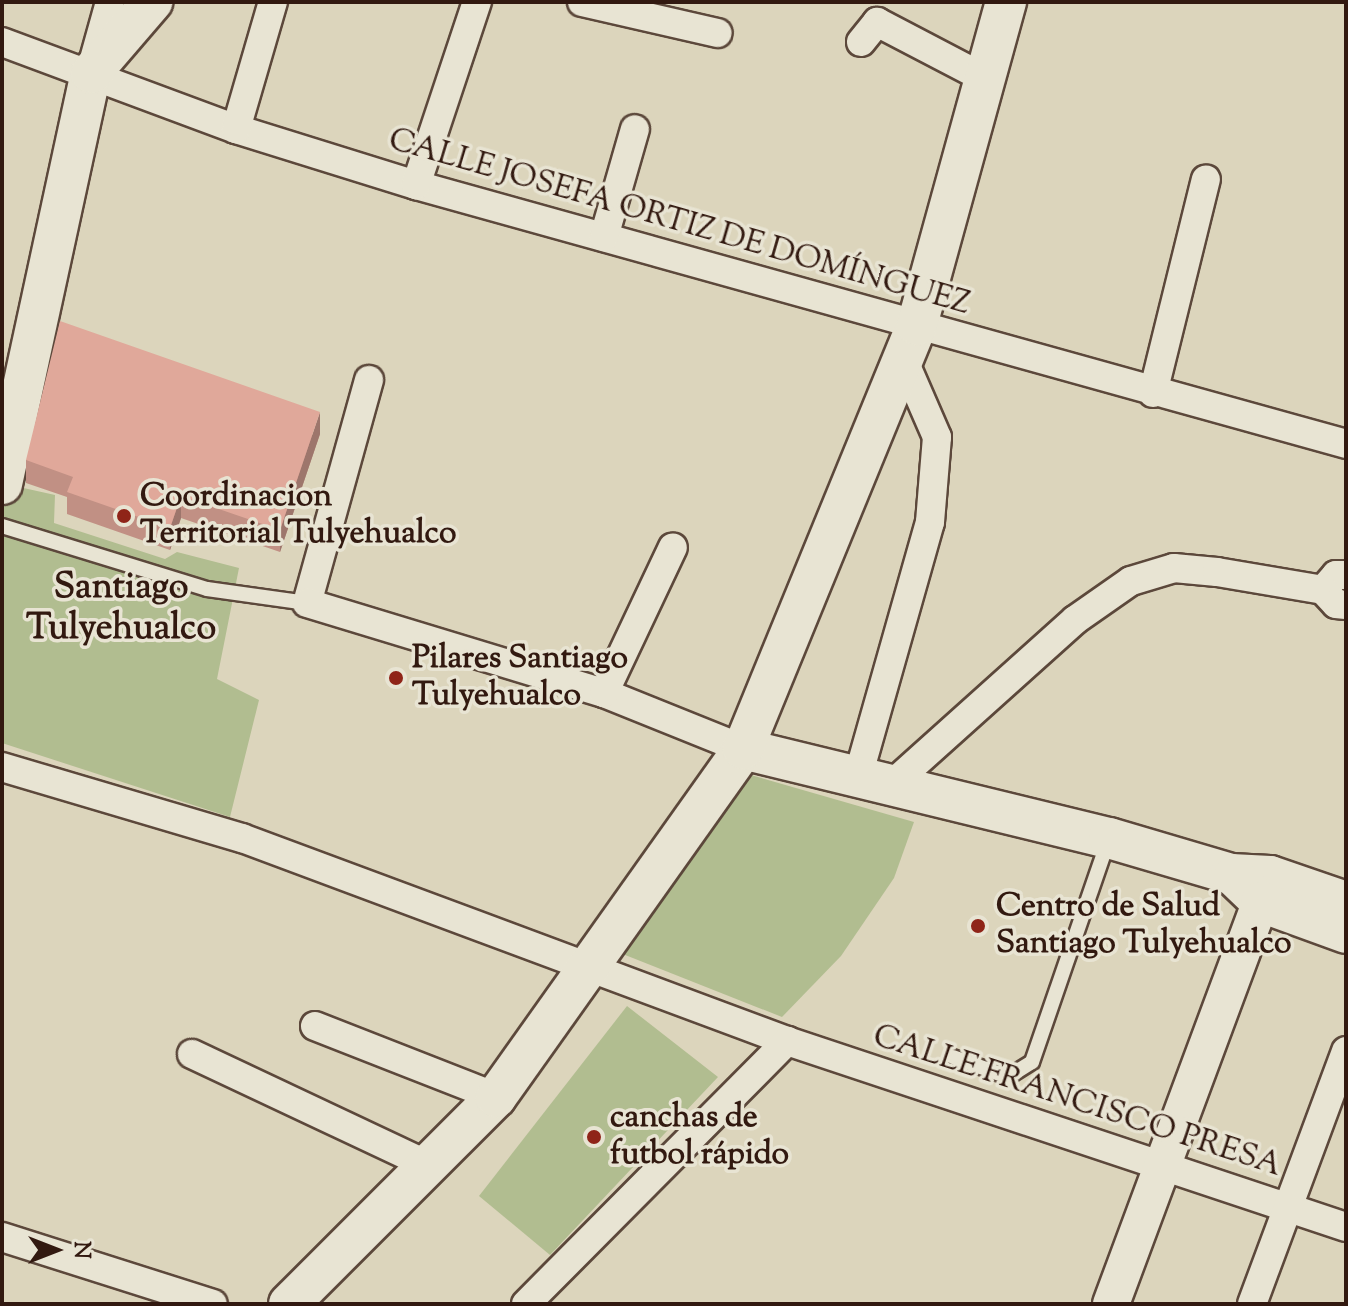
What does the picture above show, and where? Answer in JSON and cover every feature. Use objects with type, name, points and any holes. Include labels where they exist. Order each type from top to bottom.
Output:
[{"type":"main road","points":[[2,484],[91,73],[152,2]]},
{"type":"main road","points":[[289,1304],[496,1097],[743,749],[911,343],[988,80],[1006,2]]},
{"type":"main road","points":[[743,749],[1109,838],[1231,874],[1266,889],[1346,933]]},
{"type":"main road","points":[[1266,889],[1346,902]]},
{"type":"street","points":[[91,73],[110,2]]},
{"type":"street","points":[[236,129],[273,2]]},
{"type":"street","points":[[416,185],[477,2]]},
{"type":"street","points":[[582,2],[717,33]]},
{"type":"street","points":[[861,42],[877,22],[988,80]]},
{"type":"street","name":"CALLE JOSEFA ORTIZ DE DOMÍNGUEZ","points":[[2,42],[236,129],[416,185],[604,237],[911,343],[1153,393],[1346,444]]},
{"type":"street","points":[[604,237],[635,129]]},
{"type":"street","points":[[1153,393],[1206,179]]},
{"type":"street","points":[[873,783],[930,522],[937,437],[911,343]]},
{"type":"street","points":[[369,380],[307,603],[604,693],[743,749]]},
{"type":"street","points":[[604,693],[673,547]]},
{"type":"street","points":[[873,783],[1075,620],[1131,581],[1174,568],[1338,590]]},
{"type":"street","name":"CALLE FRANCISCO PRESA","points":[[2,767],[242,838],[787,1041],[1346,1227]]},
{"type":"street","points":[[1111,1304],[1266,889]]},
{"type":"street","points":[[315,1026],[496,1097]]},
{"type":"street","points":[[526,1304],[787,1041]]},
{"type":"street","points":[[1252,1304],[1346,1051]]},
{"type":"street","points":[[192,1054],[428,1165]]},
{"type":"street","points":[[2,1237],[213,1304]]},
{"type":"lane","points":[[2,526],[207,589],[307,603]]},
{"type":"lane","points":[[953,1057],[1008,1077],[1032,1062],[1109,838]]},
{"type":"green space","points":[[10,485],[55,495],[54,523],[165,559],[177,552],[239,568],[217,679],[259,700],[230,817],[2,743],[2,512]]},
{"type":"green space","points":[[737,771],[914,822],[894,878],[841,956],[782,1017],[605,947]]},
{"type":"green space","name":"canchas de futbol rápido","points":[[627,1006],[718,1077],[550,1255],[479,1196]]},
{"type":"building","points":[[60,321],[320,412],[280,530],[181,496],[170,528],[67,492],[73,477],[26,460]]},
{"type":"place","name":"Coordinacion Territorial Tulyehualco","points":[[124,516]]},
{"type":"place","name":"Pilares Santiago Tulyehualco","points":[[396,678]]},
{"type":"place","name":"Centro de Salud Santiago Tulyehualco","points":[[978,926]]},
{"type":"place","name":"canchas de futbol rápido","points":[[594,1137]]},
{"type":"district","name":"Santiago Tulyehualco","points":[[121,608]]}]
